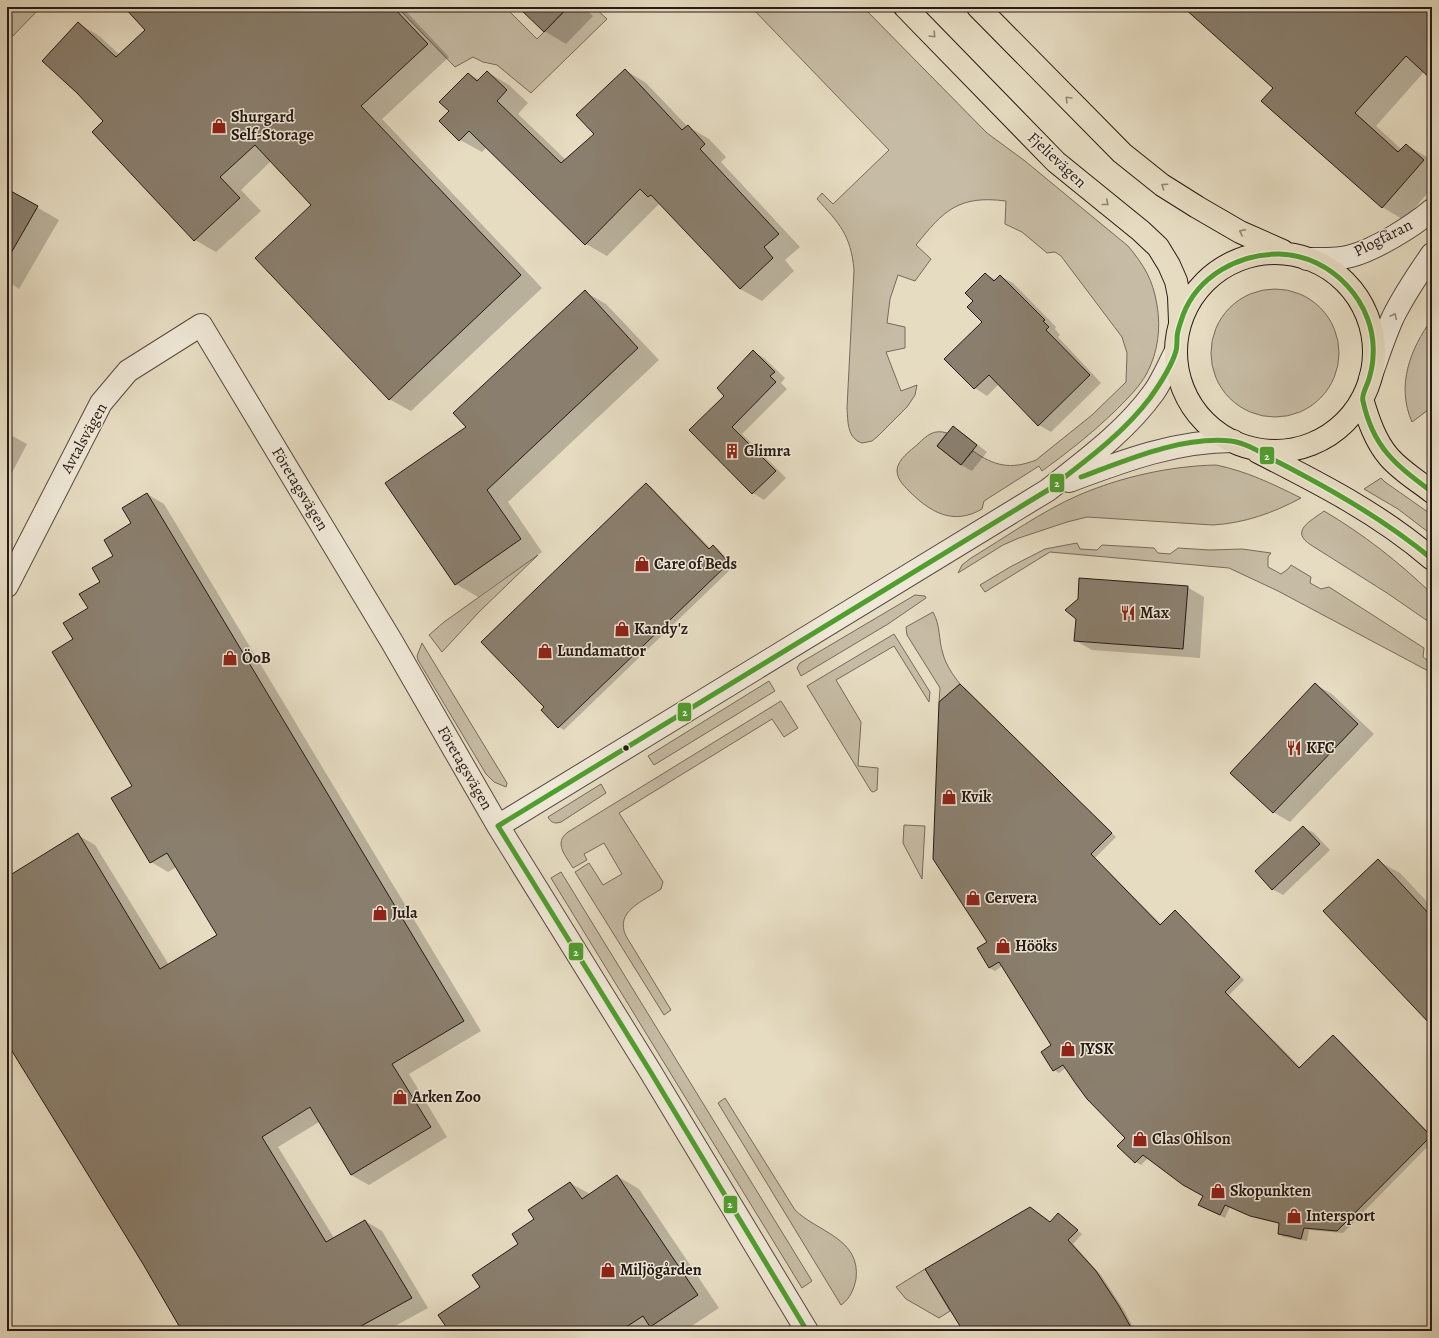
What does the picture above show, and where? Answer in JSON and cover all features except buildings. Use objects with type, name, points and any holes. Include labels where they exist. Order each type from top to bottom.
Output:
[{"type":"main road","name":"Fjelievägen","points":[[906,7],[1056,162],[1141,231],[1158,247],[1169,265],[1176,281],[1179,296],[1180,324],[1176,351],[1182,385],[1194,408],[1212,428],[1306,476],[1380,519],[1432,559]]},
{"type":"main road","name":"Fjelievägen","points":[[978,7],[1122,153],[1162,185],[1240,232],[1323,266],[1346,283],[1360,301],[1369,322],[1373,339],[1373,356],[1370,379],[1355,410],[1337,429],[1315,442],[1290,450],[1263,450],[1242,444]]},
{"type":"main road","points":[[987,7],[1008,38]]},
{"type":"main road","name":"Fjelievägen","points":[[1180,324],[1188,304],[1198,290],[1209,278],[1227,266],[1237,261],[1258,255],[1279,253],[1299,257]]},
{"type":"main road","points":[[1362,398],[1371,426],[1381,446],[1389,457],[1432,492]]},
{"type":"street","name":"Plogfåran","points":[[1299,257],[1330,259],[1350,256],[1370,249],[1397,235],[1432,210]]},
{"type":"street","points":[[1370,379],[1393,317],[1408,290],[1432,254]]},
{"type":"street","name":"Avtalsvägen","points":[[7,586],[101,403],[128,371],[201,325]]},
{"type":"street","name":"Företagsvägen","points":[[201,325],[392,642],[498,826],[654,1078],[807,1331]]},
{"type":"street","points":[[498,826],[1048,490],[1096,453],[1141,409],[1155,390],[1176,351]]},
{"type":"street","points":[[1048,490],[1119,463],[1161,450],[1192,443],[1214,441],[1242,444]]},
{"type":"shaded area","points":[[7,7],[41,7],[7,42]]},
{"type":"shaded area","points":[[397,7],[505,7],[537,39],[569,7],[594,7],[607,19],[531,93],[497,65],[483,62],[473,57],[455,67]]},
{"type":"shaded area","points":[[751,7],[863,7],[987,133],[1025,161],[1128,246],[1147,273],[1153,288],[1157,305],[1159,322],[1158,340],[1151,365],[1140,384],[1113,413],[1070,450],[1042,471],[1039,466],[984,501],[982,509],[971,514],[952,516],[942,514],[925,505],[909,491],[899,479],[897,470],[902,459],[908,452],[928,436],[934,432],[942,432],[947,433],[937,446],[961,465],[973,451],[988,460],[1003,465],[1019,465],[1036,460],[1092,415],[1126,382],[1127,353],[1122,337],[1061,256],[1055,252],[1047,253],[1022,232],[1005,224],[1006,201],[976,200],[964,203],[944,214],[916,245],[931,259],[915,281],[898,275],[890,299],[887,323],[905,327],[905,348],[886,352],[901,391],[917,385],[915,395],[907,407],[872,441],[862,443],[857,441],[849,429],[847,408],[854,270],[850,248],[843,230],[832,215],[817,199],[822,193],[833,204],[889,150]]},
{"type":"shaded area","points":[[1269,289],[1281,289],[1294,292],[1305,297],[1316,304],[1324,312],[1336,334],[1339,353],[1338,365],[1334,377],[1324,394],[1316,402],[1294,414],[1281,417],[1269,417],[1256,414],[1245,409],[1234,402],[1226,394],[1214,372],[1211,359],[1211,347],[1214,334],[1219,323],[1226,312],[1234,304],[1256,292]]},
{"type":"shaded area","points":[[1432,319],[1432,407],[1412,422],[1407,408],[1405,382],[1412,355],[1417,343]]},
{"type":"shaded area","points":[[1216,465],[1249,474],[1301,498],[1248,520],[1225,524],[1213,525],[1087,517],[1019,538],[1003,545],[958,573],[962,565],[971,558],[1038,516],[1079,495],[1129,478],[1164,470]]},
{"type":"shaded area","points":[[1381,478],[1432,515],[1432,535],[1398,509],[1364,489]]},
{"type":"shaded area","points":[[1324,511],[1353,529],[1380,549],[1432,594],[1432,624],[1305,540],[1302,535],[1304,526]]},
{"type":"shaded area","points":[[1077,543],[1080,549],[1097,550],[1102,545],[1154,548],[1158,553],[1170,554],[1178,548],[1210,550],[1242,549],[1271,553],[1268,557],[1268,567],[1281,574],[1291,565],[1311,577],[1310,583],[1321,589],[1329,587],[1424,648],[1423,657],[1432,664],[1432,673],[1278,591],[1229,568],[1050,552],[985,592],[980,585],[1010,567],[1045,549]]},
{"type":"shaded area","points":[[538,555],[479,612],[442,652],[429,635],[444,622]]},
{"type":"shaded area","points":[[915,595],[925,596],[926,598],[888,624],[801,676],[797,668],[800,663]]},
{"type":"shaded area","points":[[933,612],[936,617],[944,658],[960,684],[939,702],[940,688],[907,635],[906,627]]},
{"type":"shaded area","points":[[894,634],[930,692],[929,702],[894,646],[836,680],[861,722],[858,766],[878,768],[877,790],[873,792],[807,686]]},
{"type":"shaded area","points":[[422,643],[507,783],[506,787],[494,782],[486,774],[418,660],[417,656]]},
{"type":"shaded area","points":[[769,681],[775,691],[654,765],[648,756]]},
{"type":"shaded area","points":[[781,701],[798,728],[784,737],[772,719],[619,813],[663,882],[661,889],[639,903],[627,913],[623,927],[626,936],[671,1010],[664,1015],[575,872],[589,863],[603,885],[622,874],[604,843],[584,854],[587,860],[573,868],[562,850],[561,841],[568,832]]},
{"type":"shaded area","points":[[601,784],[606,793],[561,822],[557,823],[550,821],[548,817]]},
{"type":"shaded area","points":[[904,825],[925,826],[922,879],[903,843]]},
{"type":"shaded area","points":[[561,872],[812,1281],[802,1288],[551,878]]},
{"type":"shaded area","points":[[725,1098],[795,1210],[804,1218],[836,1237],[852,1254],[856,1265],[856,1279],[851,1294],[841,1305],[718,1103]]},
{"type":"shaded area","points":[[925,1269],[950,1311],[939,1318],[906,1299],[896,1287]]},
{"type":"transit line","name":"2","points":[[498,826],[1048,490],[1115,436],[1150,398],[1165,376],[1174,357],[1178,329],[1190,301],[1209,279],[1221,270],[1235,263],[1264,255],[1279,254],[1298,257],[1317,263],[1333,273],[1347,286],[1359,301],[1367,318],[1372,337],[1372,365],[1369,379],[1363,393],[1367,417],[1373,431],[1388,454],[1407,473],[1432,492]]},
{"type":"transit line","name":"2","points":[[1081,477],[1135,457],[1174,446],[1212,440],[1237,442],[1261,452],[1358,506],[1396,531],[1432,559]]},
{"type":"transit line","name":"2","points":[[498,826],[650,1071],[807,1331]]},
{"type":"place","name":"Shurgard Self-Storage","points":[[219,126]]},
{"type":"place","name":"Glimra","points":[[732,451]]},
{"type":"place","name":"Care of Beds","points":[[642,564]]},
{"type":"place","name":"Max","points":[[1128,613]]},
{"type":"place","name":"Kandy'z","points":[[622,629]]},
{"type":"place","name":"Lundamattor","points":[[545,651]]},
{"type":"place","name":"ÖoB","points":[[230,658]]},
{"type":"place","name":"KFC","points":[[1294,748]]},
{"type":"place","name":"Kvik","points":[[949,797]]},
{"type":"place","name":"Cervera","points":[[973,898]]},
{"type":"place","name":"Jula","points":[[380,913]]},
{"type":"place","name":"Hööks","points":[[1003,946]]},
{"type":"place","name":"JYSK","points":[[1068,1049]]},
{"type":"place","name":"Arken Zoo","points":[[400,1097]]},
{"type":"place","name":"Clas Ohlson","points":[[1140,1139]]},
{"type":"place","name":"Skopunkten","points":[[1218,1191]]},
{"type":"place","name":"Intersport","points":[[1294,1216]]},
{"type":"place","name":"Miljögården","points":[[608,1270]]}]
